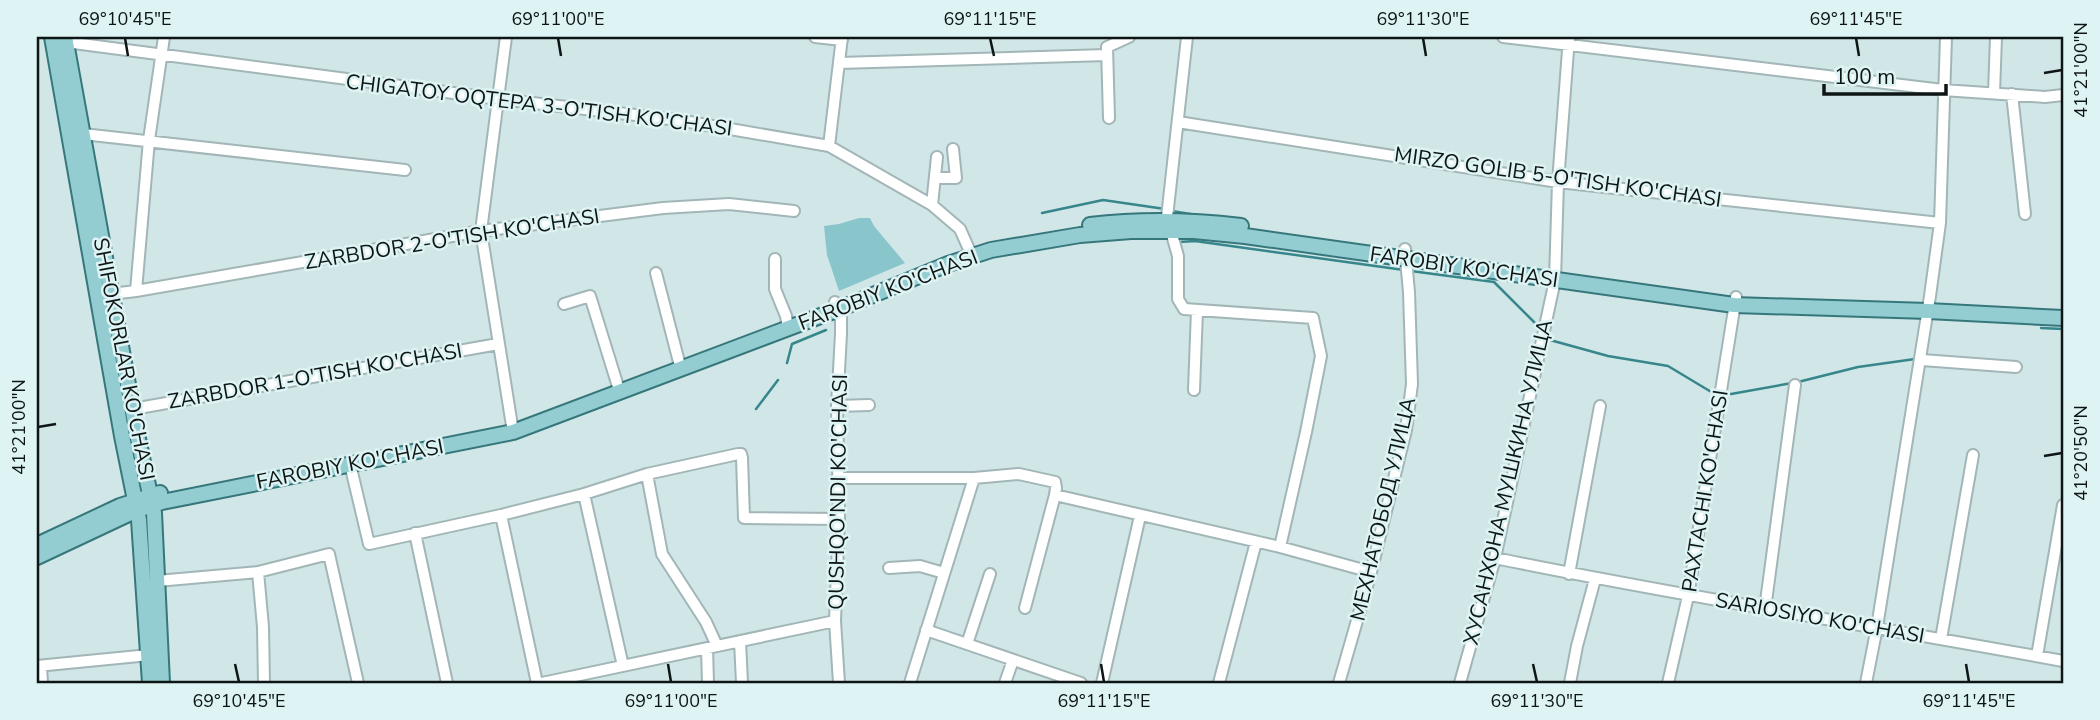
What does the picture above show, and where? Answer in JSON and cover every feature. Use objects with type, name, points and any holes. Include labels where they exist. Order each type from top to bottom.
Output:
[{"type":"main road","name":"SHIFOKORLAR KO'CHASI","points":[[61,38],[83,134],[133,408],[130,435],[151,500],[162,683]]},
{"type":"main road","name":"SHIFOKORLAR KO'CHASI","points":[[61,38],[130,435],[142,553],[150,683]]},
{"type":"main road","name":"FAROBIY KO'CHASI","points":[[151,500],[350,464],[512,428],[837,306],[945,256],[971,252],[1009,237],[1084,225],[1170,229],[1199,221],[1261,228],[1405,254],[1735,301],[2063,308]]},
{"type":"main road","name":"FAROBIY KO'CHASI","points":[[1929,307],[2063,318]]},
{"type":"main road","name":"FAROBIY KO'CHASI","points":[[619,389],[679,362],[788,324]]},
{"type":"main road","name":"FAROBIY KO'CHASI","points":[[37,545],[151,500],[512,428]]},
{"type":"main road","name":"FAROBIY KO'CHASI","points":[[37,557],[136,505]]},
{"type":"street","points":[[136,291],[149,140],[164,37]]},
{"type":"street","points":[[506,37],[481,230],[512,428]]},
{"type":"street","points":[[815,37],[842,38],[829,146]]},
{"type":"street","points":[[1109,118],[1109,45],[1129,37]]},
{"type":"street","points":[[1187,37],[1167,210],[1178,256],[1178,299],[1184,309],[1313,318],[1321,356],[1307,432],[1280,547]]},
{"type":"street","points":[[1503,37],[1569,41],[1944,90],[2045,97],[2063,95]]},
{"type":"street","points":[[1866,683],[1922,360],[1940,223],[1946,37]]},
{"type":"street","points":[[1994,93],[1996,37]]},
{"type":"street","name":"CHIGATOY OQTEPA 3-O'TISH KO'CHASI","points":[[61,38],[162,55],[678,120],[829,146],[932,205],[960,229],[971,252]]},
{"type":"street","name":"ХУСАНХОНА МУШКИНА УЛИЦА","points":[[1460,683],[1495,558],[1556,275],[1558,182],[1569,41]]},
{"type":"street","points":[[839,63],[1107,55]]},
{"type":"street","points":[[2012,94],[2025,214]]},
{"type":"street","name":"MIRZO GOLIB 5-O'TISH KO'CHASI","points":[[1178,121],[1558,182],[1940,223]]},
{"type":"street","points":[[83,134],[405,170]]},
{"type":"street","points":[[935,178],[956,178],[953,149]]},
{"type":"street","points":[[932,205],[937,158]]},
{"type":"street","name":"ZARBDOR 2-O'TISH KO'CHASI","points":[[111,294],[481,230],[716,203],[794,211]]},
{"type":"street","name":"МЕХНАТОБОД УЛИЦА","points":[[1339,683],[1371,572],[1406,429],[1412,384],[1405,254]]},
{"type":"street","points":[[775,260],[775,289],[788,324]]},
{"type":"street","points":[[656,273],[679,362]]},
{"type":"street","points":[[564,303],[590,296],[619,389]]},
{"type":"street","name":"PAXTACHI KO'CHASI","points":[[1668,683],[1688,596],[1735,301]]},
{"type":"street","name":"QUSHQO'NDI KO'CHASI","points":[[837,306],[841,313],[837,406],[839,519],[835,621],[839,683]]},
{"type":"street","points":[[1194,390],[1197,310]]},
{"type":"street","name":"ZARBDOR 1-O'TISH KO'CHASI","points":[[133,408],[498,344]]},
{"type":"street","points":[[1922,360],[2016,367]]},
{"type":"street","points":[[1765,609],[1795,385]]},
{"type":"street","points":[[837,406],[869,405]]},
{"type":"street","points":[[1569,573],[1600,406]]},
{"type":"street","points":[[350,464],[369,544],[501,515],[584,494],[647,474],[741,454],[744,519],[839,519]]},
{"type":"street","points":[[1941,639],[1973,455]]},
{"type":"street","points":[[647,474],[662,554],[709,627],[712,647],[708,683]]},
{"type":"street","points":[[837,478],[974,478],[1031,475],[1055,482],[1055,495],[1025,608]]},
{"type":"street","points":[[910,683],[974,478]]},
{"type":"street","points":[[584,494],[623,666]]},
{"type":"street","points":[[1055,495],[1280,547],[1371,572]]},
{"type":"street","points":[[2037,656],[2063,505]]},
{"type":"street","points":[[501,515],[539,683],[835,621]]},
{"type":"street","points":[[1102,683],[1140,516]]},
{"type":"street","points":[[415,533],[447,683]]},
{"type":"street","points":[[1219,683],[1256,542]]},
{"type":"street","points":[[157,581],[258,572],[329,554],[358,683]]},
{"type":"street","name":"SARIOSIYO KO'CHASI","points":[[1495,558],[1688,596],[2063,661]]},
{"type":"street","points":[[888,568],[920,566],[944,573]]},
{"type":"street","points":[[258,572],[264,683]]},
{"type":"street","points":[[967,644],[990,574]]},
{"type":"street","points":[[1570,683],[1595,579]]},
{"type":"street","points":[[926,630],[1081,683]]},
{"type":"street","points":[[740,641],[742,683]]},
{"type":"street","points":[[41,683],[39,666],[149,655]]},
{"type":"street","points":[[1005,683],[1013,660]]},
{"type":"shaded area","points":[[870,218],[905,263],[839,291],[827,255],[824,226]]},
{"type":"waterway","points":[[1042,213],[1103,200],[1165,209]]},
{"type":"waterway","points":[[1172,211],[1196,215]]},
{"type":"waterway","points":[[1179,242],[1195,241],[1404,270]]},
{"type":"waterway","points":[[1411,271],[1494,282],[1536,324]]},
{"type":"waterway","points":[[2041,328],[2063,329]]},
{"type":"waterway","points":[[787,363],[792,344],[826,330]]},
{"type":"waterway","points":[[1550,340],[1608,356],[1668,366],[1713,393]]},
{"type":"waterway","points":[[1798,382],[1858,367],[1915,359]]},
{"type":"waterway","points":[[756,409],[778,380]]},
{"type":"waterway","points":[[1731,394],[1792,383]]}]
